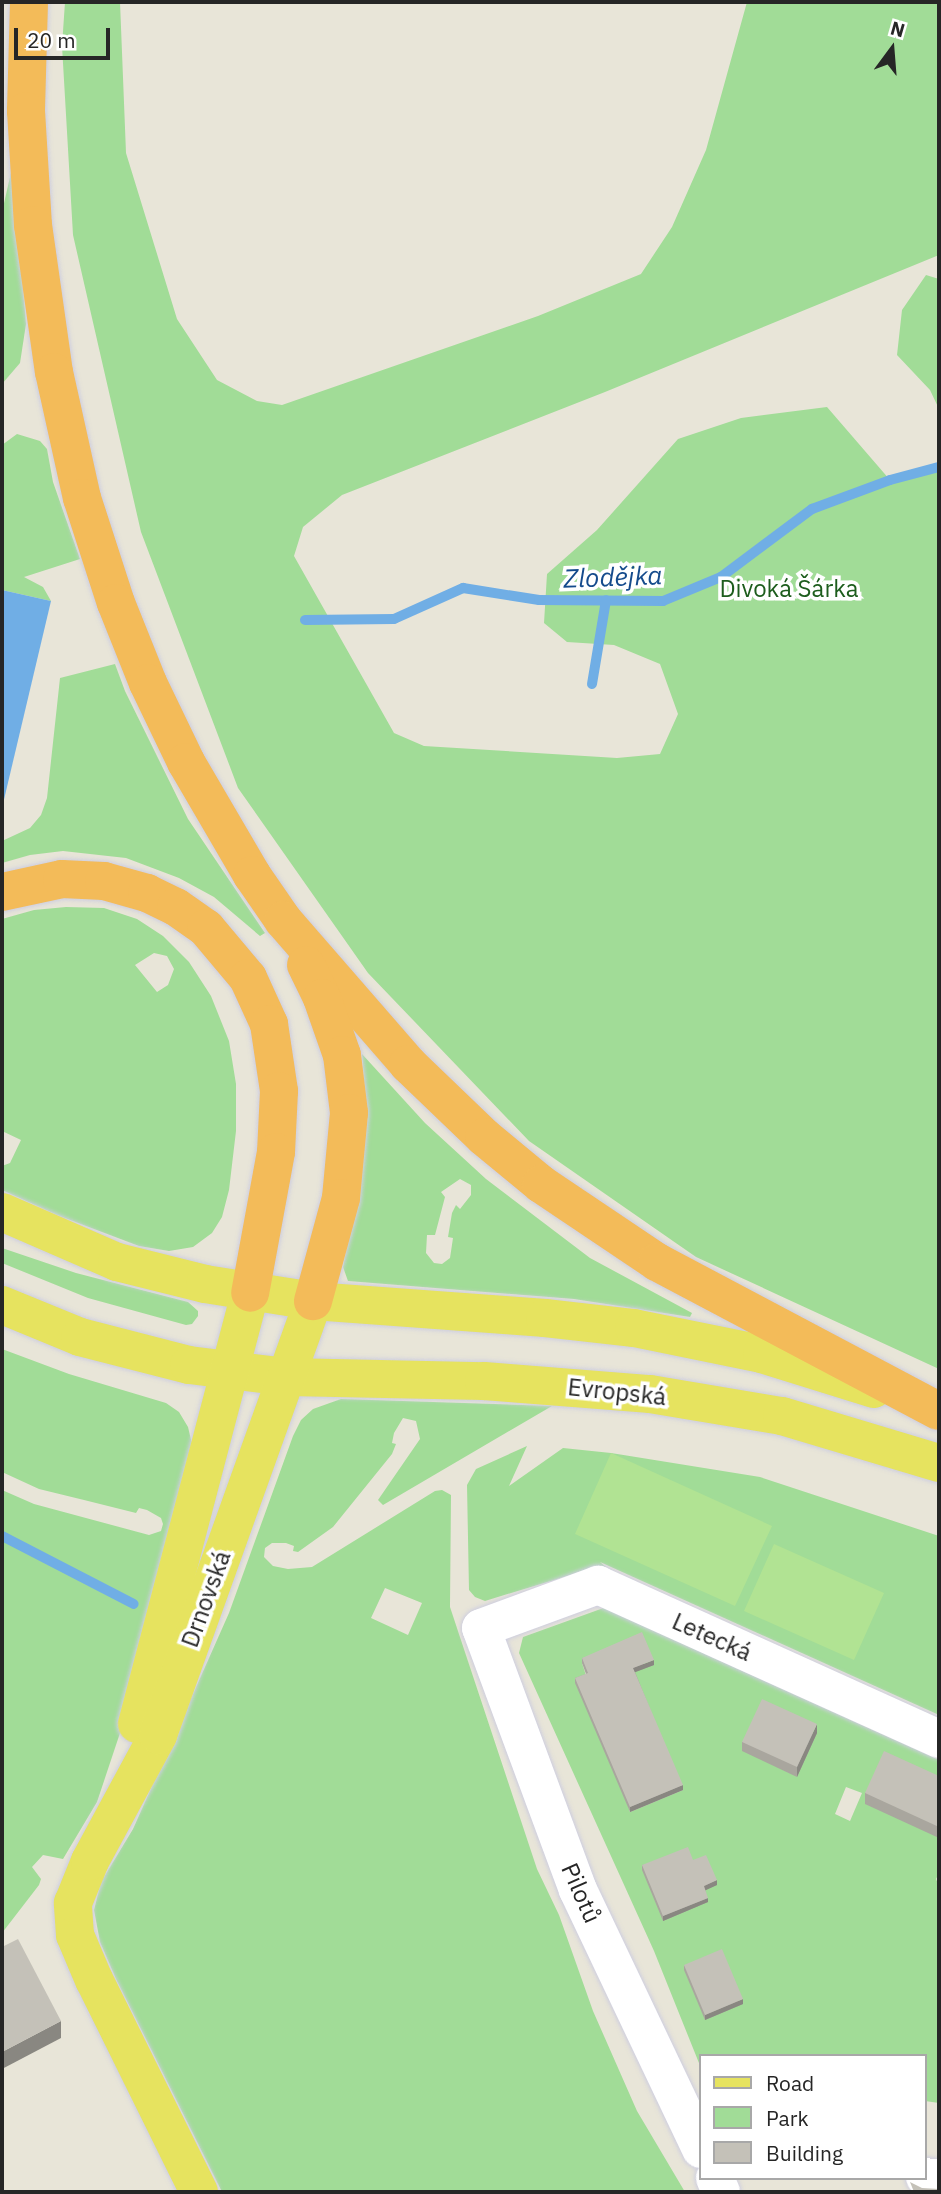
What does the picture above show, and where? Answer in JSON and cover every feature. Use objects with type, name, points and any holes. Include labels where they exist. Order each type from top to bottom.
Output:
[{"type":"highway","points":[[29,2],[26,111],[33,225],[54,372],[82,498],[116,603],[166,722],[217,819],[283,920],[323,998],[342,1055],[348,1133],[341,1198],[313,1301]]},
{"type":"highway","points":[[2,892],[62,879],[104,881],[147,893],[176,907],[206,928],[248,978],[269,1024],[279,1091],[276,1152],[250,1293]]},
{"type":"highway","points":[[283,920],[408,1064],[484,1137],[541,1184],[657,1262],[938,1412]]},
{"type":"main road","points":[[2,1212],[117,1262],[250,1293],[313,1301],[569,1320],[677,1335],[801,1365],[938,1412]]},
{"type":"main road","name":"Drnovská","points":[[114,1817],[250,1293]]},
{"type":"main road","name":"Drnovská","points":[[199,2192],[75,1935],[73,1903],[79,1883],[158,1735],[313,1301]]},
{"type":"main road","name":"Evropská","points":[[2,1305],[80,1337],[162,1359],[231,1372],[287,1377],[484,1381],[650,1394],[782,1416],[939,1463]]},
{"type":"street","name":"Letecká","points":[[481,1628],[598,1586],[939,1740]]},
{"type":"street","name":"Pilotů","points":[[481,1628],[578,1890],[699,2146]]},
{"type":"green space","name":"Divoká Šárka","points":[[65,2],[120,2],[126,153],[177,319],[217,380],[257,401],[282,405],[538,316],[641,274],[672,227],[706,150],[747,2],[939,2],[939,255],[605,392],[342,495],[303,527],[294,556],[394,733],[424,746],[617,758],[660,754],[678,714],[660,664],[614,645],[567,642],[544,623],[547,574],[597,530],[678,439],[741,418],[827,407],[890,480],[939,467],[939,1369],[696,1257],[529,1141],[368,973],[238,788],[141,532],[73,235],[62,46]]},
{"type":"green space","points":[[13,164],[26,324],[20,363],[2,384],[2,212]]},
{"type":"green space","points":[[926,275],[939,279],[939,409],[930,390],[897,355],[902,310]]},
{"type":"green space","points":[[17,434],[40,441],[47,449],[53,482],[80,559],[24,577],[43,587],[51,601],[2,590],[2,445]]},
{"type":"green space","points":[[115,664],[125,691],[188,819],[265,933],[260,936],[214,897],[179,878],[126,858],[63,851],[30,855],[2,863],[2,841],[30,828],[41,815],[47,798],[60,678]]},
{"type":"green space","points":[[104,908],[137,919],[163,936],[189,962],[211,996],[229,1041],[236,1084],[236,1131],[229,1190],[222,1217],[212,1233],[193,1247],[169,1251],[139,1246],[57,1215],[2,1190],[2,1166],[10,1163],[21,1140],[2,1131],[2,919],[34,910]],"holes":[[[154,953],[167,956],[174,969],[168,985],[157,992],[135,965]]]},
{"type":"green space","points":[[362,1054],[425,1123],[486,1179],[590,1258],[692,1313],[690,1317],[574,1299],[348,1281],[343,1267],[357,1193],[366,1106]],"holes":[[[460,1179],[471,1185],[471,1195],[460,1209],[456,1205],[452,1213],[448,1237],[453,1238],[450,1258],[442,1264],[434,1263],[426,1253],[427,1235],[435,1235],[445,1197],[441,1192]]]},
{"type":"green space","points":[[2,1248],[76,1273],[188,1302],[198,1311],[198,1316],[192,1324],[186,1325],[88,1298],[2,1263]]},
{"type":"green space","points":[[2,1349],[69,1374],[166,1403],[179,1412],[188,1427],[192,1444],[133,1694],[97,1802],[63,1859],[43,1855],[32,1867],[41,1879],[39,1885],[2,1933],[2,1490],[34,1504],[149,1535],[161,1531],[163,1524],[161,1518],[147,1510],[139,1508],[136,1513],[39,1489],[2,1472]]},
{"type":"green space","points":[[341,1399],[552,1406],[383,1505],[378,1500],[420,1439],[416,1421],[403,1418],[394,1433],[392,1443],[396,1444],[392,1454],[333,1527],[298,1552],[293,1551],[294,1546],[286,1543],[272,1543],[265,1548],[264,1557],[273,1566],[288,1569],[312,1567],[435,1491],[442,1490],[451,1495],[450,1607],[537,1869],[559,1915],[593,2011],[637,2111],[685,2192],[222,2192],[116,1979],[100,1942],[94,1910],[101,1882],[133,1829],[229,1613],[293,1436],[301,1420],[313,1409]],"holes":[[[385,1588],[422,1603],[408,1635],[371,1618]]]},
{"type":"green space","points":[[527,1446],[509,1486],[563,1448],[611,1453],[760,1477],[939,1536],[939,1715],[600,1562],[607,1568],[593,1568],[485,1601],[475,1597],[469,1590],[467,1485],[476,1469]]},
{"type":"green space","points":[[611,1453],[772,1526],[735,1606],[575,1534]]},
{"type":"green space","points":[[774,1544],[884,1593],[854,1660],[744,1611]]},
{"type":"green space","points":[[609,1606],[709,1656],[939,1760],[939,1873],[936,1879],[939,1886],[939,2103],[927,2101],[927,2054],[699,2054],[699,2063],[654,1951],[519,1653],[523,1637]],"holes":[[[582,1663],[683,1790],[630,1812]],[[846,1787],[862,1793],[850,1821],[835,1814]]]},
{"type":"water","points":[[2,590],[51,601],[2,808]]},
{"type":"building","points":[[642,1632],[654,1660],[633,1668],[683,1785],[630,1807],[575,1678],[588,1673],[582,1658]]},
{"type":"building","points":[[762,1699],[817,1724],[797,1767],[742,1742]]},
{"type":"building","points":[[884,1751],[939,1776],[939,1827],[865,1793]]},
{"type":"building","points":[[688,1847],[693,1860],[706,1855],[717,1880],[704,1886],[708,1898],[663,1916],[642,1865]]},
{"type":"building","points":[[18,1939],[61,2021],[2,2052],[2,1947]]},
{"type":"building","points":[[722,1949],[743,1999],[705,2015],[684,1965]]},
{"type":"building","points":[[910,2182],[922,2188],[939,2189],[939,2192],[914,2192]]},
{"type":"waterway","name":"Zlodějka","points":[[305,620],[394,619],[463,588],[539,600],[663,601],[721,577],[812,509],[890,480],[939,467]]},
{"type":"waterway","points":[[592,684],[606,600]]},
{"type":"waterway","points":[[2,1536],[134,1604]]}]
